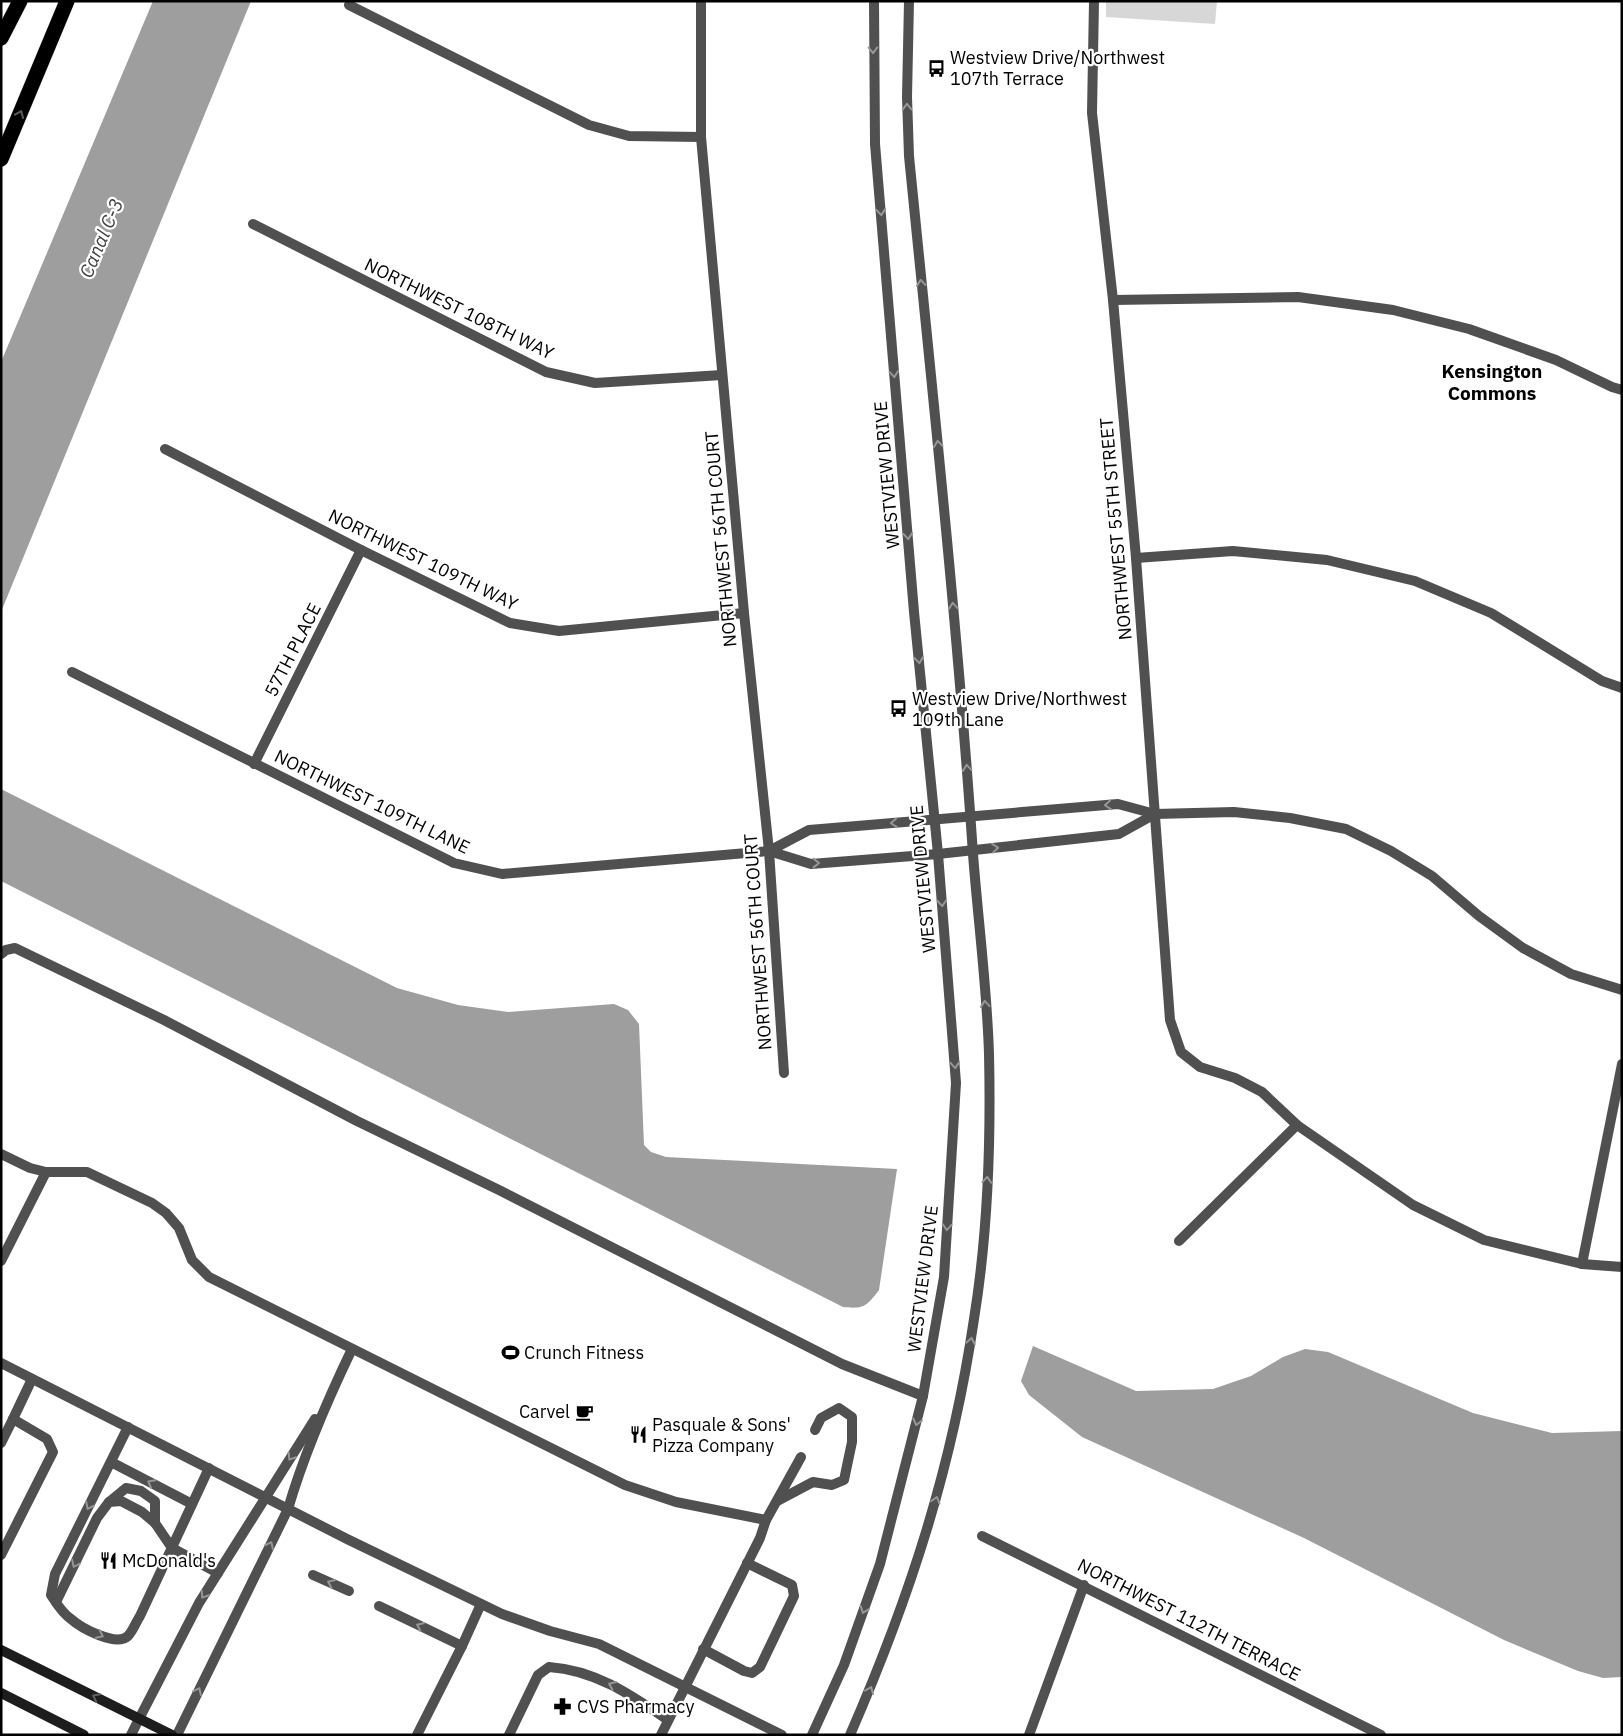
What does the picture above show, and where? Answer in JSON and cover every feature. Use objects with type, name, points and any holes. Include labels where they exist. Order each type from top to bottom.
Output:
[{"type":"highway","points":[[1,38],[20,1]]},
{"type":"highway","points":[[1,159],[67,1]]},
{"type":"main road","points":[[1,1650],[172,1735]]},
{"type":"main road","points":[[1,1693],[84,1735]]},
{"type":"street","name":"NORTHWEST 56TH COURT","points":[[700,1],[701,136],[744,613],[769,851],[784,1073]]},
{"type":"street","name":"WESTVIEW DRIVE","points":[[812,1735],[844,1665],[880,1564],[923,1396],[944,1277],[956,1083],[938,854],[875,144],[874,1]]},
{"type":"street","points":[[850,1735],[884,1657],[923,1547],[941,1482],[962,1393],[975,1315],[988,1169],[989,1052],[971,817],[950,565],[909,156],[907,97],[909,1]]},
{"type":"street","name":"NORTHWEST 55TH STREET","points":[[1094,1],[1092,113],[1113,300],[1136,558],[1170,1020],[1181,1052],[1200,1067],[1235,1078],[1262,1092],[1297,1125]]},
{"type":"street","points":[[349,5],[589,125],[629,136],[701,136]]},
{"type":"street","name":"NORTHWEST 108TH WAY","points":[[253,224],[546,372],[595,382],[722,375]]},
{"type":"street","points":[[1113,300],[1298,296],[1393,310],[1469,329],[1556,360],[1622,390]]},
{"type":"street","name":"NORTHWEST 109TH WAY","points":[[165,449],[361,550],[510,623],[559,631],[744,613]]},
{"type":"street","name":"57TH PLACE","points":[[254,764],[361,550]]},
{"type":"street","points":[[1136,558],[1233,551],[1327,560],[1415,581],[1491,613],[1602,681],[1622,688]]},
{"type":"street","name":"NORTHWEST 109TH LANE","points":[[72,672],[454,863],[502,874],[769,851],[811,864],[973,851],[1119,834],[1155,814]]},
{"type":"street","name":"NORTHWEST 109TH LANE","points":[[769,851],[809,830],[1118,804],[1155,814],[1234,812],[1290,818],[1346,829],[1391,851],[1432,876],[1480,916],[1523,948],[1571,974],[1622,990]]},
{"type":"street","points":[[1,954],[6,950],[15,948],[164,1020],[357,1121],[501,1191],[842,1364],[923,1396]]},
{"type":"street","points":[[1582,1264],[1622,1064]]},
{"type":"street","points":[[1179,1241],[1297,1125],[1413,1205],[1484,1240],[1582,1264],[1622,1267]]},
{"type":"street","points":[[1,1154],[30,1168],[46,1172],[86,1172],[152,1203],[166,1213],[179,1228],[192,1260],[209,1277],[625,1485],[676,1502],[766,1520]]},
{"type":"street","points":[[1,1261],[46,1172]]},
{"type":"street","points":[[131,1735],[199,1603],[326,1401],[352,1349]]},
{"type":"street","points":[[1,1363],[264,1497],[481,1604],[513,1619],[599,1644],[782,1735]]},
{"type":"street","points":[[1,1443],[32,1379]]},
{"type":"street","points":[[177,1735],[288,1509],[326,1401]]},
{"type":"street","points":[[776,1502],[796,1489],[812,1482],[832,1485],[844,1480],[852,1442],[852,1416],[839,1408],[821,1418],[815,1430]]},
{"type":"street","points":[[1,1555],[53,1452],[47,1439],[13,1419]]},
{"type":"street","points":[[128,1427],[55,1574],[51,1595],[72,1620],[108,1638],[117,1640],[127,1637],[140,1616],[209,1468]]},
{"type":"street","points":[[661,1735],[748,1563],[766,1520],[801,1457]]},
{"type":"street","points":[[111,1462],[192,1504]]},
{"type":"street","points":[[56,1602],[97,1518],[109,1502],[126,1488],[141,1490],[155,1502],[155,1523]]},
{"type":"street","points":[[109,1502],[120,1501],[142,1512],[155,1523],[172,1548],[218,1574]]},
{"type":"street","name":"NORTHWEST 112TH TERRACE","points":[[982,1536],[1084,1585],[1381,1735]]},
{"type":"street","points":[[704,1650],[744,1671],[752,1673],[760,1667],[794,1596],[792,1585],[748,1563]]},
{"type":"street","points":[[313,1575],[349,1591]]},
{"type":"street","points":[[1029,1735],[1084,1585]]},
{"type":"street","points":[[417,1735],[481,1604]]},
{"type":"street","points":[[379,1606],[462,1646]]},
{"type":"street","points":[[509,1735],[538,1675],[549,1667],[589,1674],[623,1690],[668,1720]]},
{"type":"shaded area","points":[[1106,1],[1217,1],[1215,24],[1106,17]]},
{"type":"water","name":"Canal C-3","points":[[153,1],[251,1],[1,612],[1,362]]},
{"type":"water","points":[[1,789],[397,988],[458,1005],[508,1012],[614,1004],[628,1010],[639,1024],[644,1145],[651,1152],[666,1157],[897,1169],[879,1290],[864,1306],[856,1308],[843,1307],[1,881]]},
{"type":"water","points":[[1033,1346],[1136,1391],[1213,1389],[1251,1376],[1283,1357],[1305,1349],[1328,1352],[1473,1413],[1552,1433],[1622,1431],[1622,1677],[1603,1678],[1578,1671],[1504,1640],[1304,1538],[1082,1437],[1029,1395],[1021,1381]]},
{"type":"place","name":"Westview Drive/Northwest 107th Terrace","points":[[936,68]]},
{"type":"place","name":"Westview Drive/Northwest 109th Lane","points":[[898,709]]},
{"type":"place","name":"Crunch Fitness","points":[[510,1353]]},
{"type":"place","name":"Carvel","points":[[584,1412]]},
{"type":"place","name":"Pasquale & Sons' Pizza Company","points":[[638,1435]]},
{"type":"place","name":"McDonald's","points":[[108,1561]]},
{"type":"place","name":"CVS Pharmacy","points":[[563,1707]]},
{"type":"district","name":"Kensington Commons","points":[[1492,382]]}]
